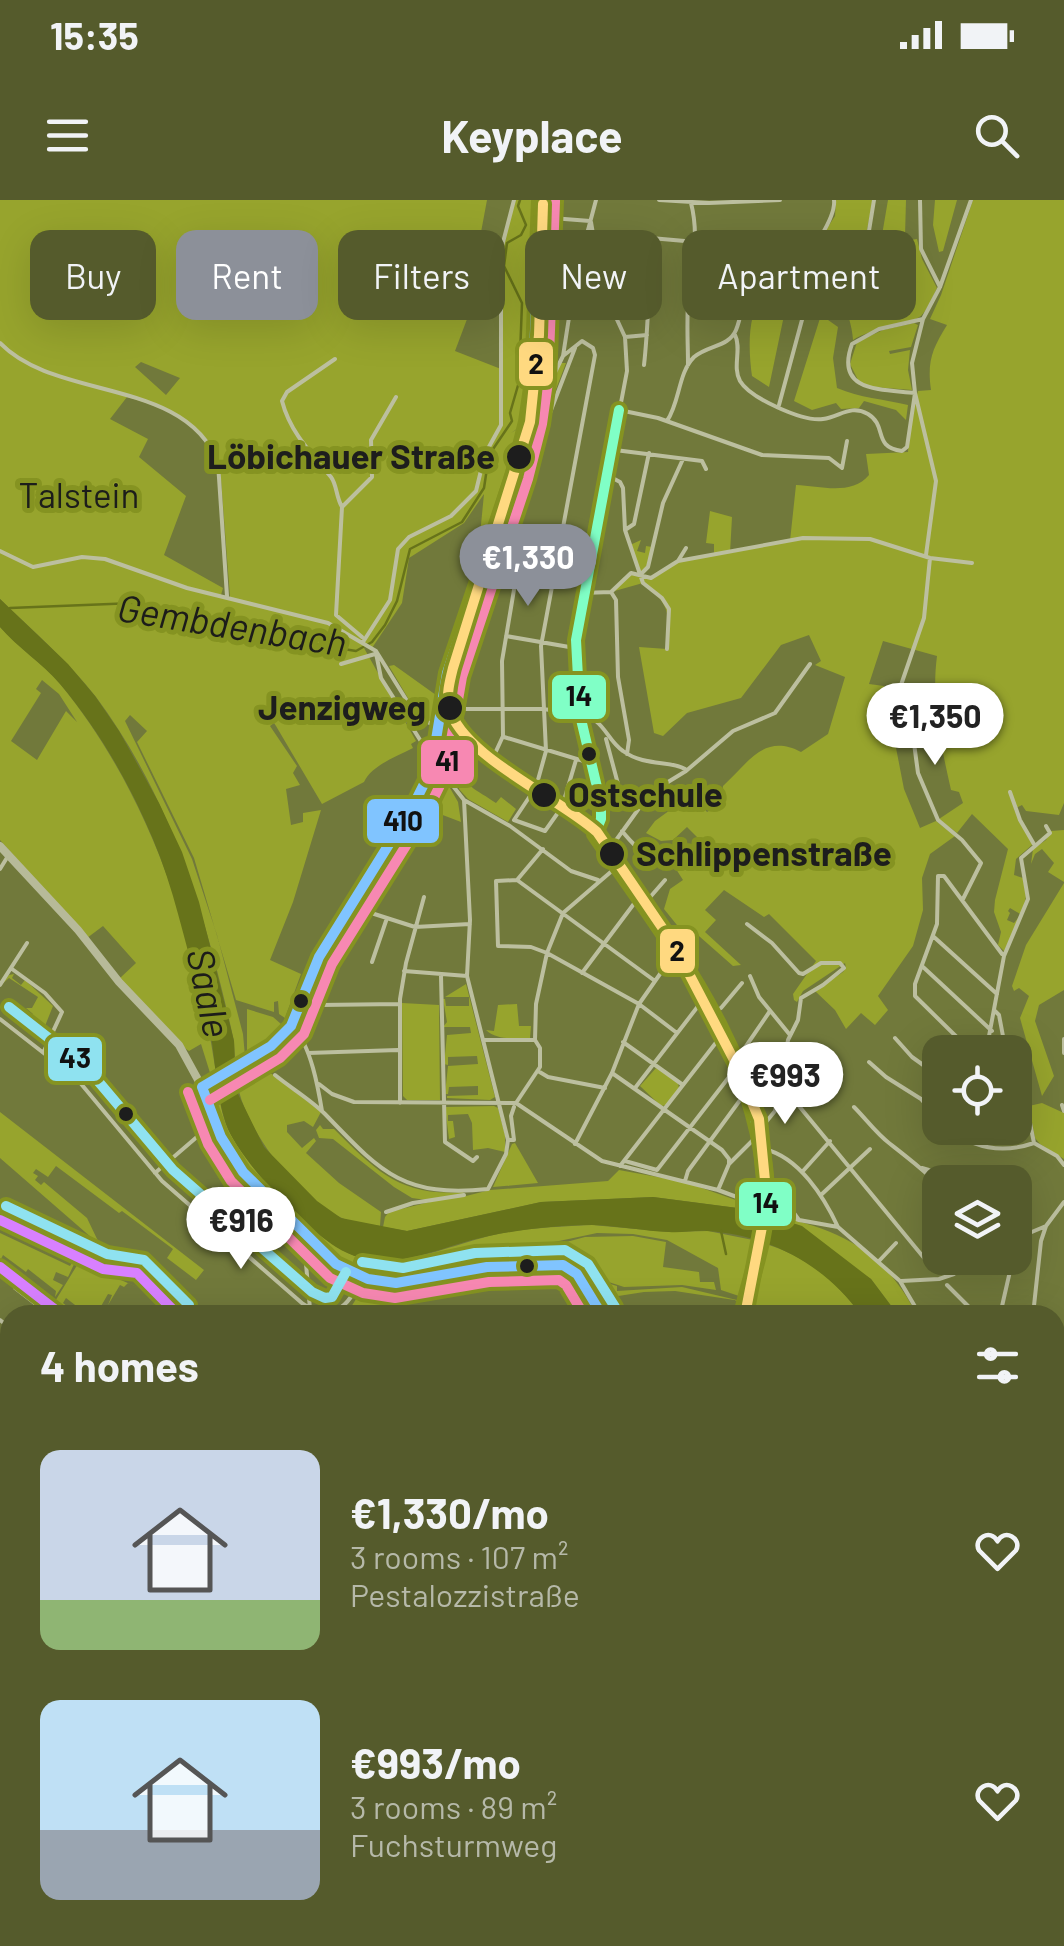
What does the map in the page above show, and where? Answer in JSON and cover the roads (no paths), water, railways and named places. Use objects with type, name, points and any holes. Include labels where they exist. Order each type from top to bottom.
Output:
[{"type":"main road","points":[[540,200],[533,381],[527,422],[488,563],[447,673],[436,755],[424,786],[319,957],[291,1026],[259,1054],[206,1085],[215,1122],[233,1157],[257,1187],[325,1256],[360,1277],[396,1283],[487,1267],[554,1264],[567,1266],[577,1274],[596,1305]]},
{"type":"main road","points":[[554,1264],[572,1276],[588,1305]]},
{"type":"main road","points":[[0,1267],[43,1305]]},
{"type":"street","points":[[428,754],[381,678],[371,648],[390,600],[398,549],[409,537],[451,516],[476,491],[485,454],[501,425],[501,250],[514,200]]},
{"type":"street","points":[[527,422],[533,420],[563,356],[575,279],[596,200]]},
{"type":"street","points":[[659,200],[780,200]]},
{"type":"street","points":[[823,230],[834,212],[834,200]]},
{"type":"street","points":[[870,230],[874,200]]},
{"type":"street","points":[[920,200],[920,249],[940,288]]},
{"type":"street","points":[[963,899],[981,862],[938,820],[916,764],[910,711],[901,684],[924,618],[936,481],[912,363],[924,319],[940,288],[970,200]]},
{"type":"street","points":[[691,203],[695,230]]},
{"type":"street","points":[[540,218],[591,222]]},
{"type":"street","points":[[591,222],[592,230]]},
{"type":"street","points":[[916,393],[862,386],[850,372],[848,360],[852,344],[866,334],[924,319]]},
{"type":"street","points":[[595,834],[602,814],[580,716],[576,648],[582,593],[627,371],[626,337],[618,320]]},
{"type":"street","points":[[644,364],[647,320]]},
{"type":"street","points":[[667,420],[688,365],[688,320]]},
{"type":"street","points":[[726,348],[739,320]]},
{"type":"street","points":[[778,407],[802,320]]},
{"type":"street","points":[[735,335],[737,370],[743,384],[778,407],[818,420],[845,410],[861,412],[873,418],[884,444],[902,451],[907,447],[916,393]]},
{"type":"street","points":[[626,337],[647,336]]},
{"type":"street","points":[[563,356],[576,344],[586,342],[595,356],[594,368],[542,642],[546,751],[535,789],[514,820],[544,831],[562,807],[576,760]]},
{"type":"street","points":[[0,344],[29,362],[143,402],[201,432],[218,463],[228,598]]},
{"type":"street","points":[[492,760],[503,736],[502,661],[517,572],[511,562],[488,563],[576,344]]},
{"type":"street","points":[[688,365],[698,354],[726,348],[738,352]]},
{"type":"street","points":[[335,360],[286,392],[282,401],[306,450],[334,480],[342,507],[336,615],[361,634],[417,718],[453,730],[595,834],[676,952],[750,1090],[768,1150],[764,1210],[744,1305]]},
{"type":"street","points":[[342,507],[372,477],[371,440],[396,398]]},
{"type":"street","points":[[620,410],[667,420],[762,456],[830,458],[842,468],[848,441]]},
{"type":"street","points":[[614,450],[702,461],[706,469]]},
{"type":"street","points":[[625,530],[634,524],[649,453]]},
{"type":"street","points":[[641,574],[648,567],[663,503],[684,458]]},
{"type":"street","points":[[607,474],[623,488],[625,530],[643,583],[662,598],[669,610],[667,649]]},
{"type":"street","points":[[582,593],[612,592],[624,577],[641,574],[651,578],[678,561],[803,538],[870,539],[928,557],[972,563]]},
{"type":"street","points":[[678,561],[686,548]]},
{"type":"street","points":[[0,551],[33,567],[82,557],[105,559],[228,598],[317,620],[371,648]]},
{"type":"street","points":[[612,592],[616,600],[618,677],[629,740],[627,754]]},
{"type":"street","points":[[506,636],[576,648]]},
{"type":"street","points":[[341,664],[371,648]]},
{"type":"street","points":[[534,1040],[536,1004],[547,953],[563,913],[617,866],[621,860],[614,842],[622,831],[650,794],[736,729],[774,713],[810,664]]},
{"type":"street","points":[[463,737],[462,709],[543,709],[594,719],[627,754],[647,763],[680,765],[686,770]]},
{"type":"street","points":[[598,793],[618,784],[606,734]]},
{"type":"street","points":[[503,736],[590,763]]},
{"type":"street","points":[[442,772],[464,800],[510,826],[573,872],[598,880]]},
{"type":"street","points":[[1010,792],[1035,846]]},
{"type":"street","points":[[275,1075],[322,1111],[369,1160],[401,1181],[417,1188],[488,1189],[506,1154],[508,1140],[467,976],[470,924],[464,800]]},
{"type":"street","points":[[991,1035],[1004,956],[1028,899],[1022,855],[1047,838],[1050,832],[1046,826]]},
{"type":"street","points":[[622,831],[645,854],[663,858],[686,855]]},
{"type":"street","points":[[0,846],[179,1045],[206,1085]]},
{"type":"street","points":[[517,880],[543,849]]},
{"type":"street","points":[[0,869],[9,856]]},
{"type":"street","points":[[955,1035],[915,996],[915,984],[934,938],[940,898],[938,876],[944,876],[963,899],[1004,956]]},
{"type":"street","points":[[654,980],[517,880],[496,881],[498,946],[531,947],[547,953],[639,1004],[677,1032]]},
{"type":"street","points":[[582,973],[664,880]]},
{"type":"street","points":[[400,1103],[400,1004],[404,971],[424,897]]},
{"type":"street","points":[[356,919],[365,911],[415,927],[470,924]]},
{"type":"street","points":[[372,962],[387,918]]},
{"type":"street","points":[[718,1190],[729,1164],[775,1111],[790,1034],[804,994],[844,968],[840,963],[827,962],[799,973],[772,943],[746,924]]},
{"type":"street","points":[[934,938],[998,994]]},
{"type":"street","points":[[0,984],[27,944]]},
{"type":"street","points":[[576,1144],[612,1073],[639,1004],[676,952]]},
{"type":"street","points":[[922,966],[992,1030]]},
{"type":"street","points":[[12,969],[60,1009],[62,1017],[44,1052]]},
{"type":"street","points":[[404,971],[467,976]]},
{"type":"street","points":[[441,976],[446,1145],[473,1161],[476,1156]]},
{"type":"street","points":[[750,976],[759,997],[790,1034]]},
{"type":"street","points":[[708,1014],[721,1008],[742,982]]},
{"type":"street","points":[[634,1088],[702,1001]]},
{"type":"street","points":[[319,1005],[400,1004]]},
{"type":"street","points":[[995,1010],[1002,1035]]},
{"type":"street","points":[[740,1055],[770,1012]]},
{"type":"street","points":[[0,1019],[98,1100],[155,1173],[305,1305]]},
{"type":"street","points":[[291,1026],[302,1037],[319,1084],[322,1111]]},
{"type":"street","points":[[622,1164],[721,1038]]},
{"type":"street","points":[[895,1038],[922,1064]]},
{"type":"street","points":[[1064,1039],[1064,1053]]},
{"type":"street","points":[[485,1040],[534,1040],[539,1044],[538,1071],[515,1105],[511,1116],[514,1140],[508,1140]]},
{"type":"street","points":[[623,1042],[683,1085]]},
{"type":"street","points":[[307,1054],[398,1050]]},
{"type":"street","points":[[686,1181],[688,1171],[709,1141],[760,1076],[768,1077],[778,1054]]},
{"type":"street","points":[[870,1062],[922,1100]]},
{"type":"street","points":[[319,1084],[343,1100],[515,1105],[594,1158],[657,1170],[736,1068]]},
{"type":"street","points":[[538,1071],[605,1088]]},
{"type":"street","points":[[612,1073],[709,1141],[726,1155],[729,1164]]},
{"type":"street","points":[[750,1090],[794,1100],[922,1254]]},
{"type":"street","points":[[854,1107],[888,1142],[922,1168]]},
{"type":"street","points":[[155,1173],[215,1122]]},
{"type":"street","points":[[1032,1132],[1034,1142],[1064,1165]]},
{"type":"street","points":[[801,1173],[830,1141]]},
{"type":"street","points":[[979,1145],[1008,1149],[1023,1145]]},
{"type":"street","points":[[768,1150],[801,1173],[822,1194],[838,1226],[900,1281],[914,1305]]},
{"type":"street","points":[[822,1194],[870,1150]]},
{"type":"street","points":[[622,1164],[718,1190],[798,1220],[838,1226]]},
{"type":"street","points":[[766,1193],[788,1205],[798,1220]]},
{"type":"street","points":[[386,1212],[413,1203],[464,1195]]},
{"type":"street","points":[[1034,1305],[1041,1241],[1046,1226],[1064,1202]]},
{"type":"street","points":[[0,1220],[103,1268],[137,1273],[167,1305]]},
{"type":"street","points":[[1032,1232],[1046,1226]]},
{"type":"street","points":[[304,1240],[310,1305]]},
{"type":"street","points":[[879,1260],[896,1243]]},
{"type":"street","points":[[900,1281],[951,1275]]},
{"type":"street","points":[[1002,1305],[1009,1275]]},
{"type":"street","points":[[345,1305],[360,1277]]},
{"type":"street","points":[[948,1285],[967,1305]]},
{"type":"water","name":"Saale","points":[[0,599],[68,664],[95,696],[159,803],[199,902],[234,1041],[236,1090],[264,1147],[317,1201],[341,1218],[407,1231],[541,1202],[653,1197],[753,1210],[802,1226],[871,1279],[890,1305],[853,1305],[831,1281],[774,1246],[702,1231],[594,1225],[528,1229],[393,1260],[355,1256],[336,1247],[290,1209],[233,1139],[222,1110],[205,1009],[153,839],[124,778],[88,720],[53,676],[0,627]]},
{"type":"waterway","name":"Gembdenbach","points":[[10,608],[135,603],[283,630],[300,642],[356,651],[372,642],[397,601],[410,549],[462,522],[484,488],[489,455],[512,421],[510,413],[519,382],[522,303],[504,266],[507,243],[521,235],[526,225],[518,206],[520,200]]},
{"type":"waterway","points":[[721,1231],[726,1254]]},
{"type":"place","name":"Löbichauer Straße","points":[[519,457]]},
{"type":"place","name":"Jenzigweg","points":[[450,708]]},
{"type":"place","name":"Ostschule","points":[[544,795]]},
{"type":"place","name":"Schlippenstraße","points":[[612,854]]},
{"type":"park label","name":"Talstein","points":[[79,496]]}]
